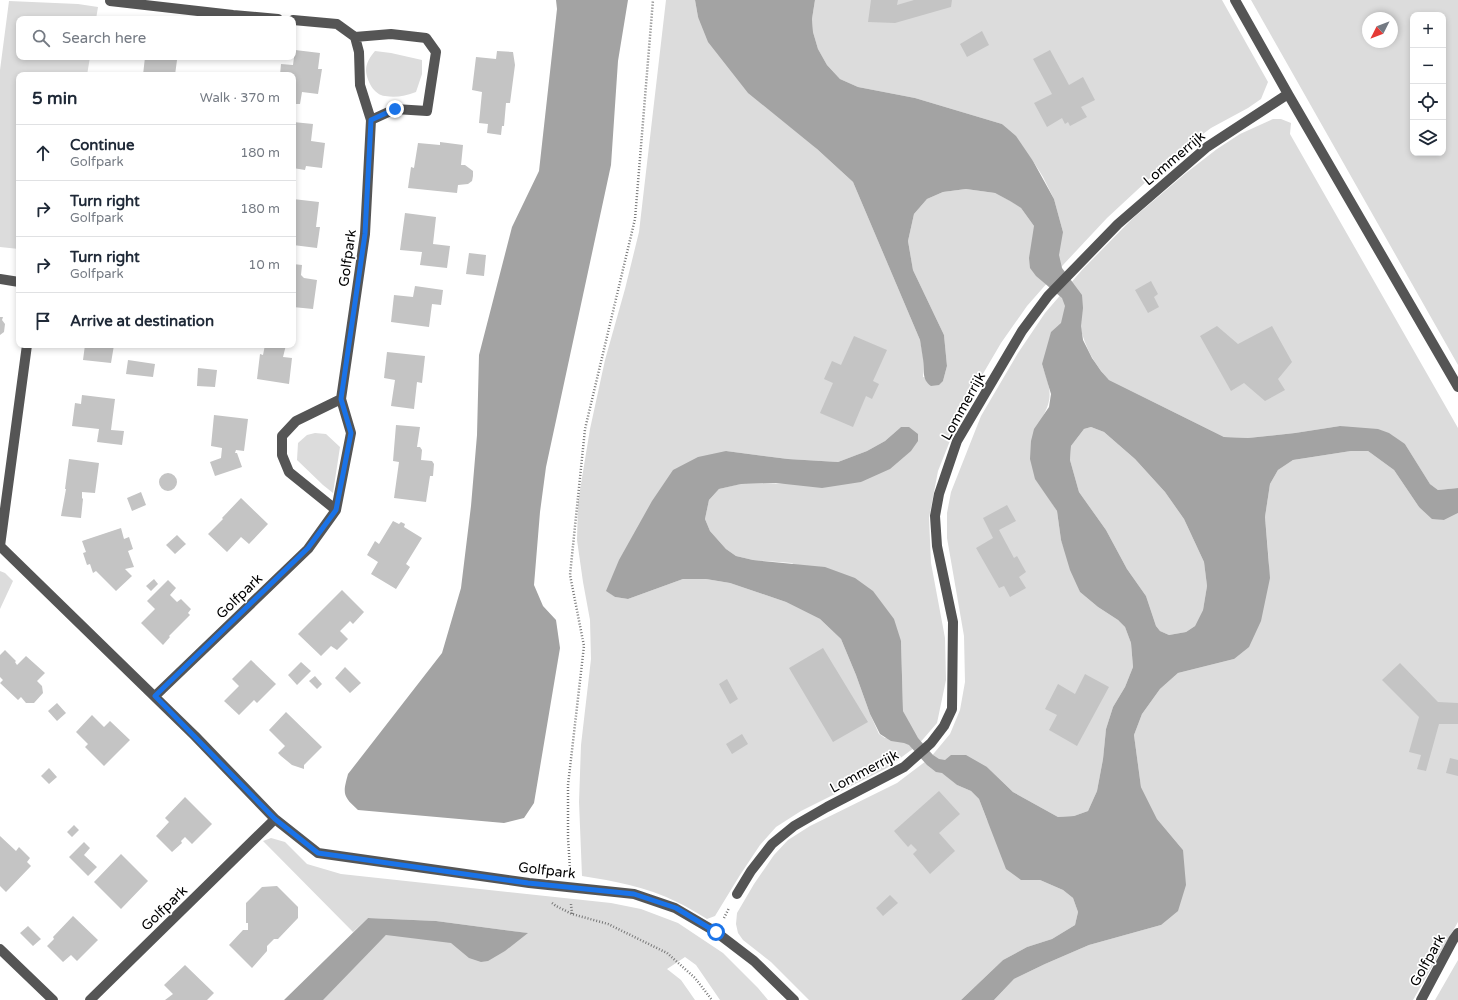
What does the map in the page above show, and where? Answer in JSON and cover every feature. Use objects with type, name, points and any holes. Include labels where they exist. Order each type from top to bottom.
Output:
[{"type":"street","points":[[1235,0],[1458,387]]},
{"type":"street","points":[[110,1],[233,16]]},
{"type":"street","points":[[296,20],[337,24],[356,37],[391,34],[426,38],[436,52],[427,111],[395,109],[371,120]]},
{"type":"street","name":"Golfpark","points":[[155,696],[308,548],[336,510],[351,433],[341,399],[365,234],[371,120],[360,85],[359,52],[356,37]]},
{"type":"street","name":"Lommerrijk","points":[[737,894],[751,871],[768,849],[794,826],[904,767],[931,743],[944,726],[952,709],[953,622],[937,546],[936,516],[939,494],[957,441],[1022,331],[1048,296],[1118,224],[1207,146],[1288,94]]},
{"type":"street","points":[[0,279],[16,282]]},
{"type":"street","name":"Golfpark","points":[[27,348],[0,546],[155,696],[275,819],[318,853],[528,883],[634,894],[676,908],[716,932],[754,961],[794,1000]]},
{"type":"street","points":[[336,510],[289,472],[282,455],[282,436],[296,421],[341,399]]},
{"type":"street","name":"Golfpark","points":[[90,1000],[275,819]]},
{"type":"street","name":"Golfpark","points":[[1421,1000],[1458,933]]},
{"type":"street","points":[[0,948],[53,1000]]},
{"type":"path","points":[[653,0],[635,219],[586,429],[570,575],[584,646],[568,785],[568,838],[572,914],[608,924],[667,953],[695,978],[712,1000]]},
{"type":"path","points":[[716,932],[737,894]]},
{"type":"shaded area","points":[[556,0],[628,0],[618,61],[611,165],[546,467],[540,512],[534,585],[543,606],[556,620],[560,648],[534,803],[524,818],[504,823],[358,810],[349,801],[345,794],[348,774],[442,653],[461,588],[471,506],[477,435],[479,355],[512,227],[539,171],[557,9]]},
{"type":"shaded area","points":[[666,0],[695,0],[698,17],[817,149],[853,182],[920,340],[924,361],[923,377],[943,381],[947,366],[944,335],[913,270],[908,241],[914,214],[927,199],[943,192],[966,189],[995,193],[1021,208],[1034,226],[1063,232],[1054,199],[1033,161],[1002,124],[915,98],[858,87],[840,79],[827,65],[818,49],[813,32],[812,19],[815,0],[1222,0],[1268,82],[1261,99],[1248,108],[1211,128],[1176,154],[1107,218],[1063,265],[1027,306],[1001,343],[963,408],[938,471],[929,518],[931,563],[945,638],[946,680],[937,723],[918,745],[887,768],[801,811],[776,827],[760,845],[715,916],[707,919],[681,904],[654,892],[618,882],[582,876],[579,802],[581,745],[591,659],[590,620],[577,540],[578,502],[590,429],[605,360],[639,232]],"holes":[[[901,427],[861,482],[740,484],[719,489],[709,500],[705,519],[710,531],[726,549],[736,556],[753,560],[792,563],[901,641],[903,711],[909,723],[885,738],[879,734],[870,714],[841,639],[820,619],[786,602],[730,583],[706,579],[683,579],[628,599],[615,597],[607,591],[726,451],[788,459],[838,462],[867,451],[885,441]]]},
{"type":"shaded area","points":[[695,0],[815,0],[812,19],[813,32],[818,49],[827,65],[840,79],[858,87],[915,98],[1002,124],[1016,136],[1033,161],[1054,199],[1063,232],[1059,255],[1062,268],[1082,295],[1083,308],[1081,326],[1083,340],[1092,358],[1109,380],[1224,437],[1248,438],[1340,426],[1378,429],[1389,433],[1405,444],[1430,484],[1438,490],[1458,488],[1458,513],[1444,520],[1432,519],[1419,507],[1394,470],[1368,451],[1351,451],[1293,460],[1278,470],[1270,484],[1265,517],[1270,578],[1261,621],[1249,647],[1234,659],[1178,673],[1160,689],[1142,714],[1134,735],[1141,787],[1157,819],[1183,850],[1186,885],[1178,911],[1161,925],[1089,945],[1045,964],[1014,979],[994,1000],[961,1000],[1003,960],[1027,947],[1052,939],[1075,925],[1078,912],[1073,898],[1063,890],[1040,880],[1021,880],[1006,869],[979,799],[971,791],[957,785],[942,773],[936,772],[927,765],[909,745],[891,741],[880,734],[870,714],[841,639],[820,619],[786,602],[730,583],[706,579],[683,579],[628,599],[615,597],[606,591],[619,560],[652,501],[673,470],[698,457],[726,451],[788,459],[838,462],[867,451],[885,441],[901,427],[909,427],[918,434],[918,441],[911,451],[890,469],[861,482],[822,488],[776,483],[741,484],[719,489],[709,500],[705,519],[710,531],[726,549],[736,556],[753,560],[825,567],[855,578],[873,591],[894,619],[901,641],[903,711],[918,738],[933,755],[939,759],[945,760],[951,755],[966,755],[987,767],[1013,792],[1058,817],[1074,816],[1088,811],[1097,791],[1103,759],[1106,729],[1113,707],[1125,687],[1133,667],[1131,643],[1125,627],[1118,620],[1098,607],[1080,592],[1070,570],[1061,540],[1057,511],[1035,479],[1030,459],[1031,441],[1034,429],[1049,407],[1051,394],[1042,364],[1051,332],[1061,323],[1065,306],[1062,298],[1036,276],[1030,268],[1029,258],[1034,226],[1021,208],[995,193],[966,189],[943,192],[927,199],[914,214],[908,241],[913,270],[944,335],[947,366],[943,381],[939,385],[931,386],[926,380],[924,374],[924,363],[920,340],[853,182],[817,149],[748,93],[708,42],[698,17]],"holes":[[[1091,427],[1104,432],[1135,459],[1165,492],[1184,519],[1204,562],[1207,586],[1203,610],[1195,626],[1186,632],[1169,635],[1160,631],[1156,626],[1146,596],[1127,569],[1106,530],[1079,492],[1070,460],[1071,446],[1084,429]]]},
{"type":"shaded area","points":[[1251,0],[1458,0],[1458,365]]},
{"type":"shaded area","points":[[9,1],[78,4],[98,7],[96,16],[16,16],[16,60],[90,60],[88,72],[16,72],[16,249],[0,247],[0,70]]},
{"type":"shaded area","points":[[375,51],[422,60],[422,74],[416,92],[404,96],[393,97],[381,95],[374,90],[368,79],[366,71],[369,60]]},
{"type":"shaded area","points":[[1273,119],[1281,119],[1291,123],[1290,134],[1458,428],[1458,488],[1438,490],[1430,484],[1405,444],[1340,426],[1248,438],[1224,437],[1109,380],[1091,355],[1080,326],[1042,364],[1049,385],[1050,397],[1042,418],[1048,497],[1057,511],[1061,540],[1080,592],[1098,607],[1118,620],[1125,627],[1131,643],[1133,667],[1125,687],[1113,707],[1106,729],[1103,759],[1097,791],[1088,811],[1074,816],[1058,817],[1013,792],[987,767],[941,766],[943,773],[957,785],[971,791],[979,799],[987,820],[1021,879],[1040,880],[1063,890],[1073,898],[1078,912],[1075,925],[1052,939],[1027,947],[1003,960],[961,1000],[809,1000],[771,962],[743,940],[738,933],[736,924],[737,913],[754,884],[774,855],[788,840],[810,826],[897,783],[930,758],[950,734],[960,710],[965,682],[964,636],[947,538],[947,513],[951,492],[981,416],[1018,353],[1045,313],[1082,270],[1132,219],[1217,149],[1240,134]]},
{"type":"shaded area","points":[[1091,427],[1104,432],[1135,459],[1165,492],[1184,519],[1204,562],[1207,586],[1203,610],[1195,626],[1186,632],[1169,635],[1160,631],[1156,626],[1146,596],[1127,569],[1106,530],[1079,492],[1070,460],[1071,446],[1084,429]]},
{"type":"shaded area","points":[[315,433],[326,434],[340,447],[333,493],[297,460],[298,443],[307,435]]},
{"type":"shaded area","points":[[1351,451],[1368,451],[1394,470],[1419,507],[1439,519],[1444,520],[1458,513],[1458,922],[1413,1000],[994,1000],[1014,979],[1045,964],[1089,945],[1161,925],[1183,850],[1157,819],[1141,787],[1134,735],[1142,714],[1160,689],[1178,673],[1234,659],[1269,564],[1265,517],[1270,484],[1278,470],[1293,460]]},
{"type":"shaded area","points":[[0,571],[5,573],[13,581],[0,609]]},
{"type":"shaded area","points":[[271,838],[285,842],[307,864],[341,874],[611,903],[641,909],[678,923],[723,953],[768,1000],[720,1000],[696,965],[685,957],[667,969],[681,980],[695,1000],[317,1000],[386,935],[527,933],[436,921],[368,918],[353,932],[263,841]]},
{"type":"shaded area","points":[[368,918],[436,921],[528,933],[505,951],[488,961],[481,962],[469,958],[451,943],[386,935],[323,1000],[284,1000]]},
{"type":"shaded area","points":[[1458,960],[1458,1000],[1435,1000]]},
{"type":"building","points":[[871,0],[898,0],[897,5],[914,0],[952,0],[951,7],[895,23],[868,22]]},
{"type":"building","points":[[982,31],[989,45],[967,57],[960,44]]},
{"type":"building","points":[[296,50],[320,53],[318,69],[322,69],[318,94],[302,92],[300,104],[296,104],[296,72],[280,72],[281,64],[293,65],[294,60],[296,60]]},
{"type":"building","points":[[1050,50],[1069,85],[1083,77],[1095,100],[1081,107],[1087,117],[1070,126],[1068,122],[1065,124],[1062,118],[1047,127],[1034,103],[1052,94],[1033,59]]},
{"type":"building","points":[[497,51],[513,52],[515,65],[510,103],[506,103],[504,126],[502,126],[501,135],[487,133],[488,124],[479,123],[482,92],[472,90],[476,57],[496,59]]},
{"type":"building","points":[[145,60],[177,60],[175,72],[143,72]]},
{"type":"building","points":[[296,122],[313,124],[311,141],[325,143],[322,168],[306,166],[305,170],[296,168]]},
{"type":"building","points":[[440,142],[463,145],[461,165],[465,165],[473,171],[472,181],[468,184],[458,185],[457,193],[408,188],[411,167],[414,168],[418,143],[440,145]]},
{"type":"building","points":[[296,199],[319,202],[316,227],[320,227],[317,248],[296,245]]},
{"type":"building","points":[[405,213],[436,217],[433,244],[450,246],[447,268],[420,265],[422,252],[400,250]]},
{"type":"building","points":[[469,253],[486,255],[484,276],[466,274]]},
{"type":"building","points":[[296,264],[302,265],[301,275],[304,278],[317,280],[313,309],[296,307]]},
{"type":"building","points":[[1151,281],[1158,294],[1154,297],[1159,307],[1148,313],[1135,290]]},
{"type":"building","points":[[415,286],[443,290],[441,305],[432,304],[429,327],[391,322],[394,295],[413,297]]},
{"type":"building","points":[[0,317],[3,317],[2,320],[5,324],[4,332],[0,335]]},
{"type":"building","points":[[1217,326],[1238,344],[1272,326],[1292,362],[1278,379],[1285,390],[1265,401],[1244,383],[1231,391],[1200,336]]},
{"type":"building","points":[[854,336],[887,350],[873,381],[879,384],[872,399],[866,396],[853,427],[820,413],[833,383],[824,379],[832,361],[841,365]]},
{"type":"building","points":[[85,348],[114,348],[111,363],[83,360]]},
{"type":"building","points":[[264,348],[285,348],[283,357],[292,358],[289,384],[257,379],[260,354],[263,355]]},
{"type":"building","points":[[387,352],[425,356],[422,383],[417,382],[414,409],[391,406],[395,380],[384,378]]},
{"type":"building","points":[[128,360],[155,364],[153,377],[126,374]]},
{"type":"building","points":[[198,368],[217,370],[215,387],[197,386]]},
{"type":"building","points":[[82,395],[115,399],[111,430],[124,431],[122,445],[97,442],[99,429],[72,426],[75,403],[81,404]]},
{"type":"building","points":[[214,415],[248,419],[244,451],[236,450],[235,453],[237,453],[242,467],[215,476],[210,462],[221,458],[222,448],[211,446]]},
{"type":"building","points":[[396,425],[420,427],[417,447],[420,447],[422,450],[421,460],[432,461],[434,464],[433,476],[430,476],[426,502],[394,498],[399,462],[393,461]]},
{"type":"building","points":[[69,459],[99,463],[95,493],[82,492],[83,499],[81,518],[61,516]]},
{"type":"building","points":[[168,473],[174,476],[177,482],[174,488],[168,491],[162,488],[159,482],[162,476]]},
{"type":"building","points":[[141,492],[146,505],[132,511],[127,498]]},
{"type":"building","points":[[241,498],[268,524],[249,544],[241,537],[227,552],[208,534]]},
{"type":"building","points":[[1007,505],[1016,521],[999,530],[1014,558],[1017,556],[1026,572],[1019,577],[1026,588],[1010,597],[1004,586],[999,588],[976,548],[993,538],[983,518]]},
{"type":"building","points":[[393,521],[399,524],[401,522],[405,524],[404,527],[422,538],[406,564],[410,567],[396,589],[371,574],[378,562],[367,555],[375,541],[379,544]]},
{"type":"building","points":[[121,528],[124,539],[129,537],[133,549],[128,551],[134,567],[125,569],[132,576],[116,591],[96,571],[93,573],[90,564],[87,565],[83,553],[86,552],[82,541]]},
{"type":"building","points":[[177,535],[186,544],[175,554],[166,545]]},
{"type":"building","points":[[154,579],[158,584],[151,591],[146,586]]},
{"type":"building","points":[[168,580],[176,588],[170,595],[177,602],[181,599],[191,609],[188,613],[190,615],[169,636],[170,637],[163,645],[141,623],[155,609],[147,601]]},
{"type":"building","points":[[342,590],[364,612],[353,624],[350,621],[340,631],[348,639],[337,650],[331,646],[321,656],[298,634]]},
{"type":"building","points":[[823,648],[868,722],[833,742],[789,668]]},
{"type":"building","points":[[5,650],[16,661],[15,662],[17,665],[26,656],[45,673],[37,681],[42,686],[43,693],[34,703],[26,703],[21,697],[18,700],[0,683],[3,680],[0,677],[0,655]]},
{"type":"building","points":[[251,660],[276,684],[257,703],[254,700],[239,715],[224,701],[239,686],[232,679]]},
{"type":"building","points":[[301,662],[311,671],[297,685],[288,675]]},
{"type":"building","points":[[1400,663],[1438,702],[1458,703],[1458,724],[1439,724],[1426,771],[1417,769],[1421,755],[1409,752],[1419,717],[1382,680]]},
{"type":"building","points":[[345,667],[361,683],[350,693],[335,678]]},
{"type":"building","points":[[1085,674],[1109,687],[1077,746],[1049,730],[1057,715],[1045,709],[1058,684],[1075,694]]},
{"type":"building","points":[[315,676],[322,684],[317,689],[309,681]]},
{"type":"building","points":[[727,679],[738,699],[730,704],[719,684]]},
{"type":"building","points":[[57,703],[66,713],[57,721],[48,711]]},
{"type":"building","points":[[286,712],[322,747],[304,765],[304,769],[292,765],[278,753],[285,746],[269,730]]},
{"type":"building","points":[[92,715],[104,727],[110,721],[130,740],[104,766],[85,747],[88,744],[76,732]]},
{"type":"building","points":[[742,734],[748,744],[732,754],[726,744]]},
{"type":"building","points":[[1450,758],[1458,760],[1458,776],[1446,773]]},
{"type":"building","points":[[49,768],[57,777],[49,784],[41,776]]},
{"type":"building","points":[[939,791],[960,814],[939,833],[955,851],[930,874],[913,854],[917,850],[911,844],[908,847],[894,831]]},
{"type":"building","points":[[185,797],[212,824],[192,844],[185,837],[181,841],[182,843],[172,852],[156,836],[169,822],[165,818]]},
{"type":"building","points":[[74,825],[79,830],[72,837],[67,832]]},
{"type":"building","points":[[0,836],[16,851],[19,847],[30,858],[27,862],[31,866],[6,892],[0,886]]},
{"type":"building","points":[[84,842],[90,848],[84,855],[97,867],[88,876],[69,857]]},
{"type":"building","points":[[121,854],[148,881],[121,909],[94,882]]},
{"type":"building","points":[[277,886],[298,907],[298,918],[278,939],[274,939],[267,946],[267,951],[252,968],[229,945],[243,930],[248,930],[248,923],[246,923],[246,903],[262,887]]},
{"type":"building","points":[[890,895],[898,903],[883,916],[876,908]]},
{"type":"building","points":[[73,916],[98,940],[77,961],[71,955],[63,962],[47,946],[54,939],[53,937]]},
{"type":"building","points":[[28,926],[41,939],[33,946],[20,933]]},
{"type":"building","points":[[185,965],[214,993],[207,1000],[165,1000],[173,994],[164,985]]},
{"type":"route","points":[[395,109],[371,120],[365,234],[341,399],[351,433],[336,510],[308,548],[155,696],[275,819],[318,853],[528,883],[634,894],[676,908],[716,932]]}]
